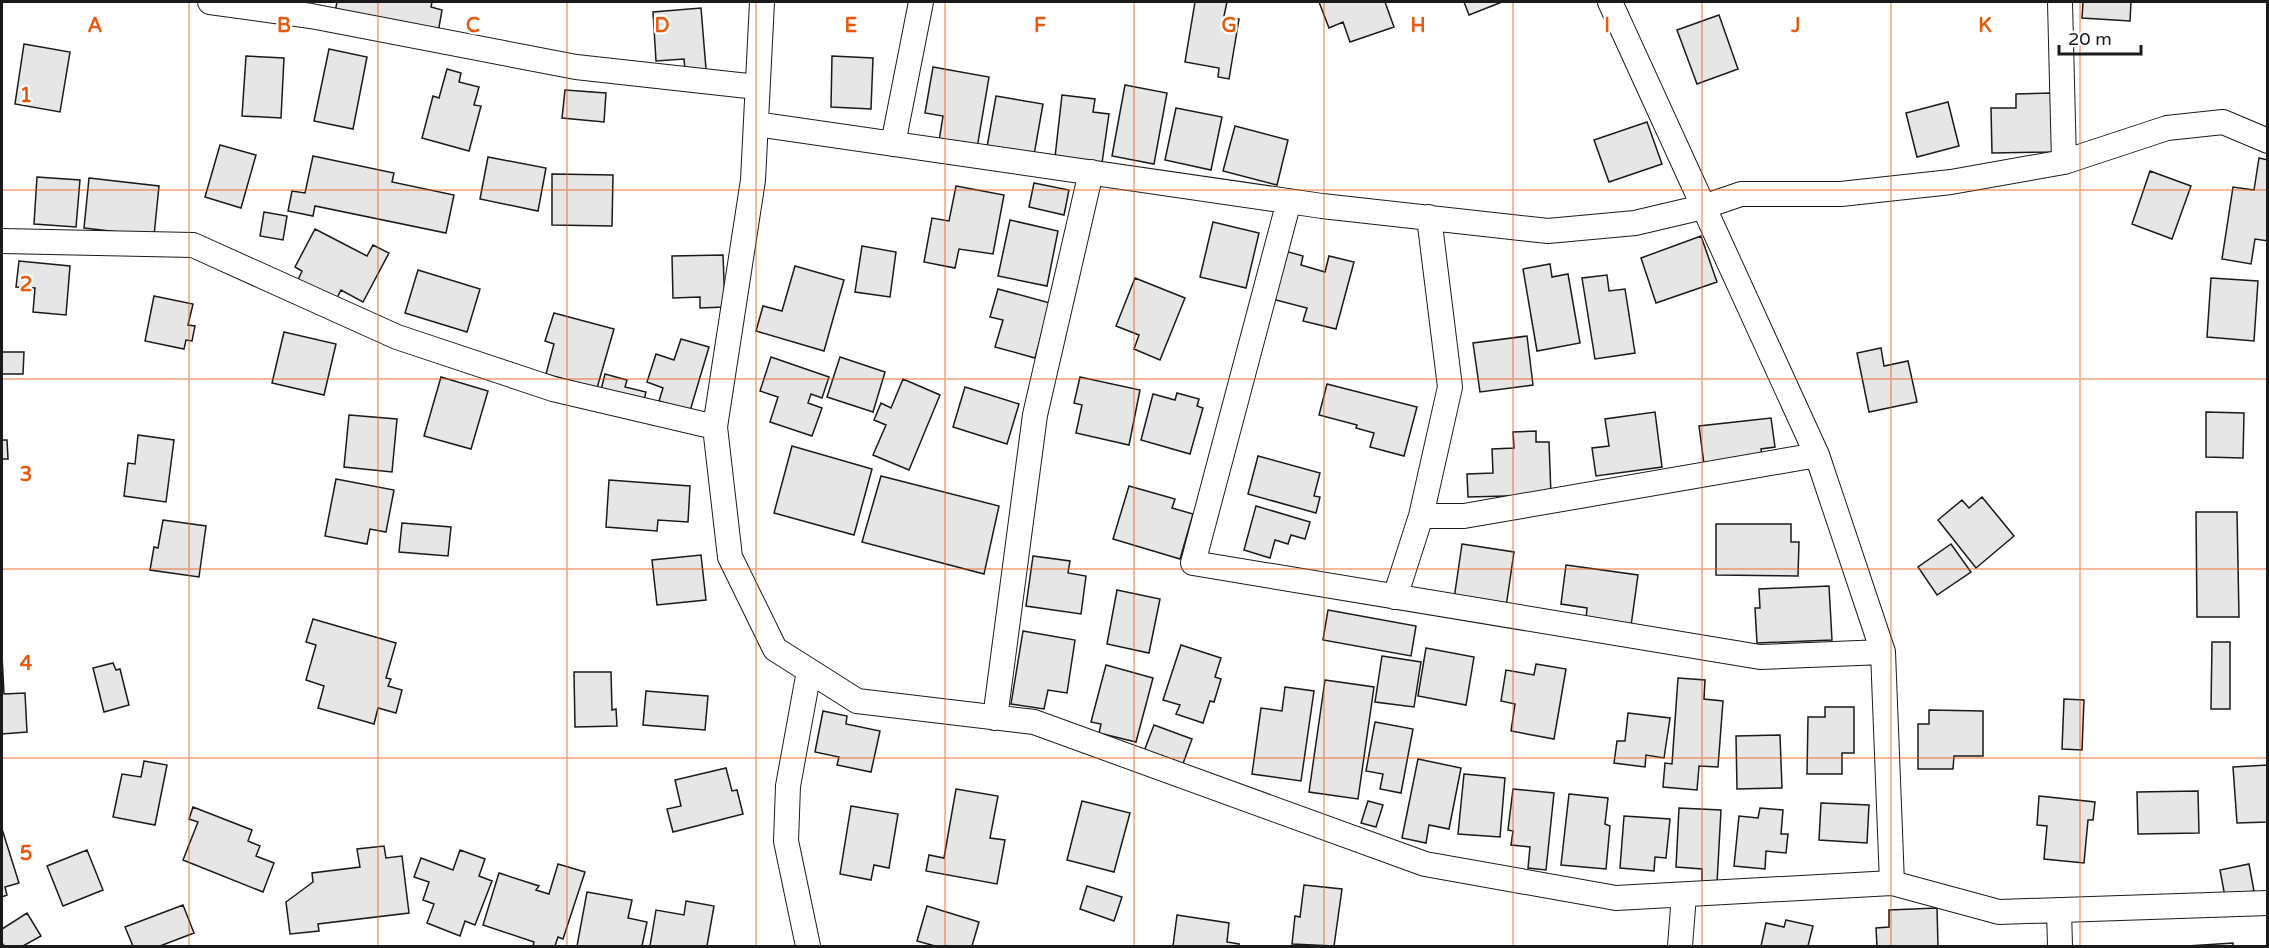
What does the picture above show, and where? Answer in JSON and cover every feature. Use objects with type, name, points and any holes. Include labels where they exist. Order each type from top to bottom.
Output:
[{"type":"street","points":[[210,2],[311,16],[576,67],[757,87]]},
{"type":"street","points":[[762,2],[753,180],[715,426],[729,557],[775,650],[857,701],[1034,722],[1425,864],[1616,898],[1892,883],[1999,912],[2268,903]]},
{"type":"street","points":[[893,144],[921,2]]},
{"type":"street","points":[[1610,2],[1817,455],[1883,652],[1892,883]]},
{"type":"street","points":[[2060,2],[2064,162]]},
{"type":"street","points":[[756,124],[1289,201],[1548,231],[1635,223],[1703,207],[1741,194],[1841,194],[1951,182],[2064,162],[2167,128],[2223,122],[2268,141]]},
{"type":"street","points":[[995,718],[1035,415],[1091,172]]},
{"type":"street","points":[[1289,201],[1193,563],[1760,657],[1883,652]]},
{"type":"street","points":[[1395,597],[1420,516],[1450,387],[1429,217]]},
{"type":"street","points":[[2,241],[193,245],[397,337],[553,389],[715,426]]},
{"type":"street","points":[[1420,516],[1464,516],[1817,455]]},
{"type":"street","points":[[808,946],[786,841],[788,786],[809,671]]},
{"type":"street","points":[[1680,946],[1684,895]]},
{"type":"street","points":[[2059,910],[2060,946]]},
{"type":"building","points":[[337,2],[432,2],[431,7],[442,10],[438,33],[335,12]]},
{"type":"building","points":[[1195,2],[1227,2],[1224,16],[1239,19],[1229,79],[1218,77],[1219,68],[1185,62]]},
{"type":"building","points":[[1319,2],[1385,2],[1394,27],[1350,42],[1343,22],[1329,28]]},
{"type":"building","points":[[1464,2],[1502,2],[1469,15]]},
{"type":"building","points":[[2083,2],[2131,2],[2130,21],[2082,18]]},
{"type":"building","points":[[701,8],[706,69],[685,70],[684,59],[656,61],[653,12]]},
{"type":"building","points":[[1719,15],[1738,69],[1697,84],[1677,30]]},
{"type":"building","points":[[24,44],[70,52],[60,112],[15,104]]},
{"type":"building","points":[[329,49],[367,57],[353,129],[314,121]]},
{"type":"building","points":[[246,56],[284,58],[281,118],[242,116]]},
{"type":"building","points":[[832,56],[873,58],[871,109],[831,107]]},
{"type":"building","points":[[933,67],[989,77],[977,148],[939,141],[943,116],[925,113]]},
{"type":"building","points":[[447,69],[461,73],[459,82],[479,87],[474,105],[481,106],[469,151],[422,138],[433,96],[439,98]]},
{"type":"building","points":[[1125,85],[1167,93],[1154,164],[1112,156]]},
{"type":"building","points":[[565,90],[606,93],[604,122],[562,118]]},
{"type":"building","points":[[2053,93],[2054,152],[1992,153],[1991,108],[2016,108],[2016,94]]},
{"type":"building","points":[[1062,95],[1095,99],[1093,112],[1109,114],[1102,163],[1055,157]]},
{"type":"building","points":[[996,96],[1043,104],[1034,155],[987,147]]},
{"type":"building","points":[[1948,102],[1959,146],[1917,157],[1906,113]]},
{"type":"building","points":[[1176,108],[1222,117],[1211,170],[1165,160]]},
{"type":"building","points":[[1647,122],[1662,164],[1609,182],[1594,140]]},
{"type":"building","points":[[1235,126],[1288,140],[1277,185],[1223,171]]},
{"type":"building","points":[[220,145],[256,155],[241,208],[205,197]]},
{"type":"building","points":[[313,156],[394,173],[392,182],[454,195],[446,233],[315,206],[313,216],[288,211],[292,191],[305,193]]},
{"type":"building","points":[[488,157],[546,168],[538,211],[480,199]]},
{"type":"building","points":[[2259,158],[2268,160],[2268,241],[2255,239],[2251,264],[2222,259],[2233,187],[2254,190]]},
{"type":"building","points":[[2150,171],[2191,186],[2172,239],[2132,224]]},
{"type":"building","points":[[552,174],[613,175],[612,226],[552,225]]},
{"type":"building","points":[[37,177],[80,180],[76,227],[34,224]]},
{"type":"building","points":[[89,178],[159,186],[154,236],[84,228]]},
{"type":"building","points":[[1034,183],[1069,190],[1064,215],[1029,207]]},
{"type":"building","points":[[956,186],[1004,195],[993,254],[959,249],[955,268],[924,262],[932,218],[949,221]]},
{"type":"building","points":[[264,212],[287,216],[283,240],[260,236]]},
{"type":"building","points":[[1010,220],[1058,231],[1047,286],[998,276]]},
{"type":"building","points":[[1213,222],[1259,233],[1246,288],[1200,277]]},
{"type":"building","points":[[315,229],[367,256],[373,245],[389,253],[363,302],[341,290],[336,300],[298,280],[302,271],[295,267]]},
{"type":"building","points":[[1701,236],[1717,282],[1656,303],[1641,258]]},
{"type":"building","points":[[862,246],[896,252],[890,297],[855,292]]},
{"type":"building","points":[[1285,251],[1303,256],[1301,265],[1325,272],[1329,256],[1354,262],[1336,329],[1303,321],[1307,308],[1272,299]]},
{"type":"building","points":[[723,255],[725,307],[700,308],[700,297],[673,298],[672,256]]},
{"type":"building","points":[[19,261],[70,266],[66,315],[33,312],[35,288],[16,287]]},
{"type":"building","points":[[1550,264],[1552,277],[1568,274],[1580,343],[1537,351],[1523,269]]},
{"type":"building","points":[[795,266],[844,280],[824,351],[756,331],[763,306],[782,311]]},
{"type":"building","points":[[418,270],[480,289],[467,332],[405,313]]},
{"type":"building","points":[[1607,275],[1609,291],[1625,289],[1635,353],[1595,359],[1582,278]]},
{"type":"building","points":[[1135,278],[1185,298],[1160,360],[1134,349],[1139,335],[1116,326]]},
{"type":"building","points":[[2211,278],[2258,281],[2254,341],[2207,337]]},
{"type":"building","points":[[998,289],[1050,303],[1035,358],[995,347],[1003,320],[990,317]]},
{"type":"building","points":[[154,296],[193,304],[188,325],[195,326],[192,341],[186,340],[184,349],[145,341]]},
{"type":"building","points":[[554,313],[614,329],[597,388],[546,374],[554,344],[545,341]]},
{"type":"building","points":[[284,332],[336,344],[324,395],[272,383]]},
{"type":"building","points":[[1527,336],[1533,385],[1480,392],[1473,343]]},
{"type":"building","points":[[681,339],[709,347],[690,411],[659,401],[663,388],[647,382],[656,354],[674,360]]},
{"type":"building","points":[[1881,348],[1884,366],[1908,361],[1917,402],[1869,412],[1857,353]]},
{"type":"building","points":[[2,352],[24,352],[23,374],[2,374]]},
{"type":"building","points":[[771,357],[829,377],[822,398],[811,394],[808,403],[822,408],[812,436],[770,422],[778,397],[760,391]]},
{"type":"building","points":[[840,357],[885,372],[873,412],[827,397]]},
{"type":"building","points":[[605,374],[627,380],[625,387],[646,392],[643,404],[600,394]]},
{"type":"building","points":[[441,377],[488,391],[471,449],[424,436]]},
{"type":"building","points":[[1080,377],[1140,390],[1129,445],[1076,433],[1082,405],[1074,403]]},
{"type":"building","points":[[903,379],[940,395],[909,470],[873,455],[886,425],[874,420],[881,403],[891,408]]},
{"type":"building","points":[[1327,384],[1417,407],[1404,456],[1370,447],[1374,433],[1356,428],[1357,425],[1319,415]]},
{"type":"building","points":[[965,387],[1019,404],[1007,444],[953,427]]},
{"type":"building","points":[[1177,393],[1199,399],[1197,406],[1203,408],[1190,454],[1141,440],[1153,394],[1175,400]]},
{"type":"building","points":[[1655,412],[1662,467],[1596,476],[1592,448],[1609,446],[1605,419]]},
{"type":"building","points":[[2206,412],[2244,413],[2243,458],[2206,457]]},
{"type":"building","points":[[349,415],[397,419],[392,472],[344,467]]},
{"type":"building","points":[[1771,418],[1775,447],[1761,449],[1762,458],[1704,464],[1699,426]]},
{"type":"building","points":[[1536,431],[1536,442],[1549,442],[1551,495],[1468,497],[1467,474],[1493,473],[1492,449],[1514,448],[1513,432]]},
{"type":"building","points":[[138,435],[174,440],[166,502],[124,496],[128,463],[135,464]]},
{"type":"building","points":[[2,440],[7,440],[8,459],[2,459]]},
{"type":"building","points":[[792,446],[872,469],[854,535],[774,513]]},
{"type":"building","points":[[1258,456],[1320,473],[1314,496],[1320,497],[1316,513],[1248,494]]},
{"type":"building","points":[[881,476],[999,506],[984,574],[862,542]]},
{"type":"building","points":[[336,479],[394,490],[386,532],[370,529],[367,544],[325,536]]},
{"type":"building","points":[[609,480],[690,486],[688,522],[658,520],[657,531],[606,527]]},
{"type":"building","points":[[1129,486],[1175,499],[1172,508],[1193,514],[1180,559],[1113,539]]},
{"type":"building","points":[[1982,497],[2014,536],[1976,568],[1938,520],[1962,500],[1969,508]]},
{"type":"building","points":[[1256,506],[1310,522],[1305,539],[1291,535],[1288,544],[1275,540],[1270,558],[1244,550]]},
{"type":"building","points":[[2196,512],[2237,512],[2239,617],[2197,617]]},
{"type":"building","points":[[163,520],[206,526],[199,577],[150,570],[154,547],[158,548]]},
{"type":"building","points":[[402,523],[451,527],[448,556],[399,552]]},
{"type":"building","points":[[1716,524],[1791,524],[1791,542],[1799,542],[1798,576],[1716,575]]},
{"type":"building","points":[[1462,544],[1514,552],[1506,607],[1454,599]]},
{"type":"building","points":[[1951,544],[1971,572],[1937,595],[1918,567]]},
{"type":"building","points":[[701,555],[706,600],[657,605],[652,560]]},
{"type":"building","points":[[1033,556],[1070,561],[1068,573],[1086,576],[1081,614],[1026,606]]},
{"type":"building","points":[[1566,565],[1638,575],[1631,626],[1586,619],[1587,608],[1561,604]]},
{"type":"building","points":[[1829,586],[1832,640],[1757,643],[1755,608],[1760,608],[1759,589]]},
{"type":"building","points":[[1117,590],[1160,599],[1149,653],[1107,644]]},
{"type":"building","points":[[1328,610],[1416,626],[1411,656],[1323,640]]},
{"type":"building","points":[[313,619],[396,643],[386,678],[391,679],[388,686],[402,690],[396,713],[378,708],[374,724],[318,708],[324,686],[306,680],[316,645],[306,642]]},
{"type":"building","points":[[1023,631],[1075,640],[1067,693],[1048,690],[1044,709],[1011,704]]},
{"type":"building","points":[[2212,642],[2230,642],[2230,709],[2211,709]]},
{"type":"building","points":[[1181,645],[1221,658],[1215,677],[1221,679],[1214,702],[1210,701],[1203,723],[1176,714],[1180,705],[1163,700]]},
{"type":"building","points":[[1426,648],[1474,657],[1466,705],[1418,696]]},
{"type":"building","points":[[2,655],[4,694],[25,693],[27,732],[2,734]]},
{"type":"building","points":[[1382,656],[1421,662],[1414,707],[1375,702]]},
{"type":"building","points":[[113,663],[116,670],[120,669],[129,705],[104,712],[93,668]]},
{"type":"building","points":[[1536,664],[1566,669],[1554,739],[1511,731],[1515,704],[1501,701],[1506,670],[1534,675]]},
{"type":"building","points":[[1106,665],[1153,678],[1136,742],[1099,733],[1101,724],[1091,722]]},
{"type":"building","points":[[574,672],[611,672],[612,710],[616,709],[617,726],[575,727]]},
{"type":"building","points":[[1678,678],[1705,680],[1704,699],[1723,701],[1718,767],[1699,766],[1697,790],[1663,787],[1665,763],[1672,764]]},
{"type":"building","points":[[1325,680],[1374,687],[1358,799],[1309,792]]},
{"type":"building","points":[[1285,687],[1314,691],[1301,781],[1252,774],[1261,708],[1282,711]]},
{"type":"building","points":[[646,691],[708,696],[705,730],[643,725]]},
{"type":"building","points":[[2064,699],[2084,700],[2082,750],[2062,749]]},
{"type":"building","points":[[1825,707],[1854,707],[1854,753],[1842,753],[1842,774],[1807,774],[1808,717],[1825,717]]},
{"type":"building","points":[[1929,710],[1983,711],[1983,756],[1954,756],[1953,769],[1918,769],[1918,724],[1929,724]]},
{"type":"building","points":[[823,711],[847,716],[846,724],[880,731],[871,772],[837,765],[839,757],[815,752]]},
{"type":"building","points":[[1628,713],[1670,718],[1664,758],[1646,755],[1645,767],[1614,763],[1617,741],[1625,741]]},
{"type":"building","points":[[1375,722],[1413,729],[1401,793],[1380,789],[1383,774],[1366,771]]},
{"type":"building","points":[[1154,725],[1192,739],[1181,769],[1143,754]]},
{"type":"building","points":[[1780,735],[1782,788],[1737,789],[1736,736]]},
{"type":"building","points":[[1418,759],[1461,768],[1449,829],[1429,825],[1426,843],[1402,838]]},
{"type":"building","points":[[144,761],[167,765],[155,825],[113,817],[122,774],[141,777]]},
{"type":"building","points":[[2268,765],[2268,822],[2237,823],[2233,767]]},
{"type":"building","points":[[726,768],[732,791],[737,790],[743,814],[673,832],[667,809],[681,806],[675,780]]},
{"type":"building","points":[[1464,774],[1505,778],[1500,837],[1458,834]]},
{"type":"building","points":[[956,789],[998,796],[990,838],[1005,840],[997,884],[926,871],[929,855],[944,858]]},
{"type":"building","points":[[1513,789],[1554,793],[1546,870],[1528,868],[1530,847],[1511,845],[1513,831],[1508,830]]},
{"type":"building","points":[[2198,791],[2199,833],[2138,834],[2137,792]]},
{"type":"building","points":[[1569,794],[1608,798],[1605,824],[1610,826],[1606,869],[1561,865]]},
{"type":"building","points":[[2039,796],[2095,802],[2093,820],[2088,820],[2084,863],[2044,859],[2047,826],[2037,825]]},
{"type":"building","points":[[1082,801],[1130,813],[1114,872],[1067,860]]},
{"type":"building","points":[[1368,801],[1383,805],[1376,827],[1361,823]]},
{"type":"building","points":[[1821,803],[1869,805],[1867,843],[1819,840]]},
{"type":"building","points":[[851,806],[898,814],[889,868],[874,865],[871,880],[840,874]]},
{"type":"building","points":[[193,807],[252,830],[248,841],[260,846],[256,856],[274,863],[263,892],[183,860],[198,822],[189,819]]},
{"type":"building","points":[[1679,808],[1721,810],[1717,883],[1702,882],[1702,869],[1676,867]]},
{"type":"building","points":[[1760,808],[1783,810],[1781,834],[1788,834],[1786,853],[1766,851],[1765,869],[1734,866],[1739,816],[1758,818]]},
{"type":"building","points":[[1624,816],[1670,819],[1666,858],[1655,857],[1654,871],[1620,868]]},
{"type":"building","points":[[2,829],[19,883],[5,887],[7,895],[2,897]]},
{"type":"building","points":[[384,846],[386,858],[402,856],[409,913],[318,924],[319,931],[290,934],[286,902],[313,882],[312,873],[360,867],[357,849]]},
{"type":"building","points":[[87,850],[103,890],[63,906],[47,866]]},
{"type":"building","points":[[460,850],[485,859],[479,876],[492,881],[475,925],[465,921],[460,936],[427,923],[434,904],[423,900],[429,882],[414,877],[421,858],[453,870]]},
{"type":"building","points":[[558,864],[585,872],[563,939],[558,937],[555,946],[533,946],[534,942],[483,925],[499,873],[539,886],[536,890],[549,894]]},
{"type":"building","points":[[2249,864],[2254,891],[2225,897],[2220,870]]},
{"type":"building","points":[[1304,885],[1342,889],[1334,946],[1292,944],[1295,916],[1300,917]]},
{"type":"building","points":[[1087,886],[1122,897],[1114,921],[1080,909]]},
{"type":"building","points":[[587,892],[632,900],[628,918],[647,922],[642,946],[577,946]]},
{"type":"building","points":[[686,901],[714,906],[707,946],[650,946],[656,910],[684,915]]},
{"type":"building","points":[[183,905],[194,933],[160,946],[133,946],[125,927]]},
{"type":"building","points":[[927,906],[979,922],[972,946],[935,946],[917,941]]},
{"type":"building","points":[[1937,908],[1938,946],[1877,946],[1876,928],[1889,927],[1889,910]]},
{"type":"building","points":[[27,913],[41,936],[23,946],[4,946],[2,929]]},
{"type":"building","points":[[1177,915],[1229,923],[1227,942],[1239,944],[1239,946],[1173,946]]},
{"type":"building","points":[[1786,920],[1813,926],[1808,946],[1761,946],[1766,923],[1784,927]]},
{"type":"building","points":[[2233,943],[2233,946],[2187,946]]}]
